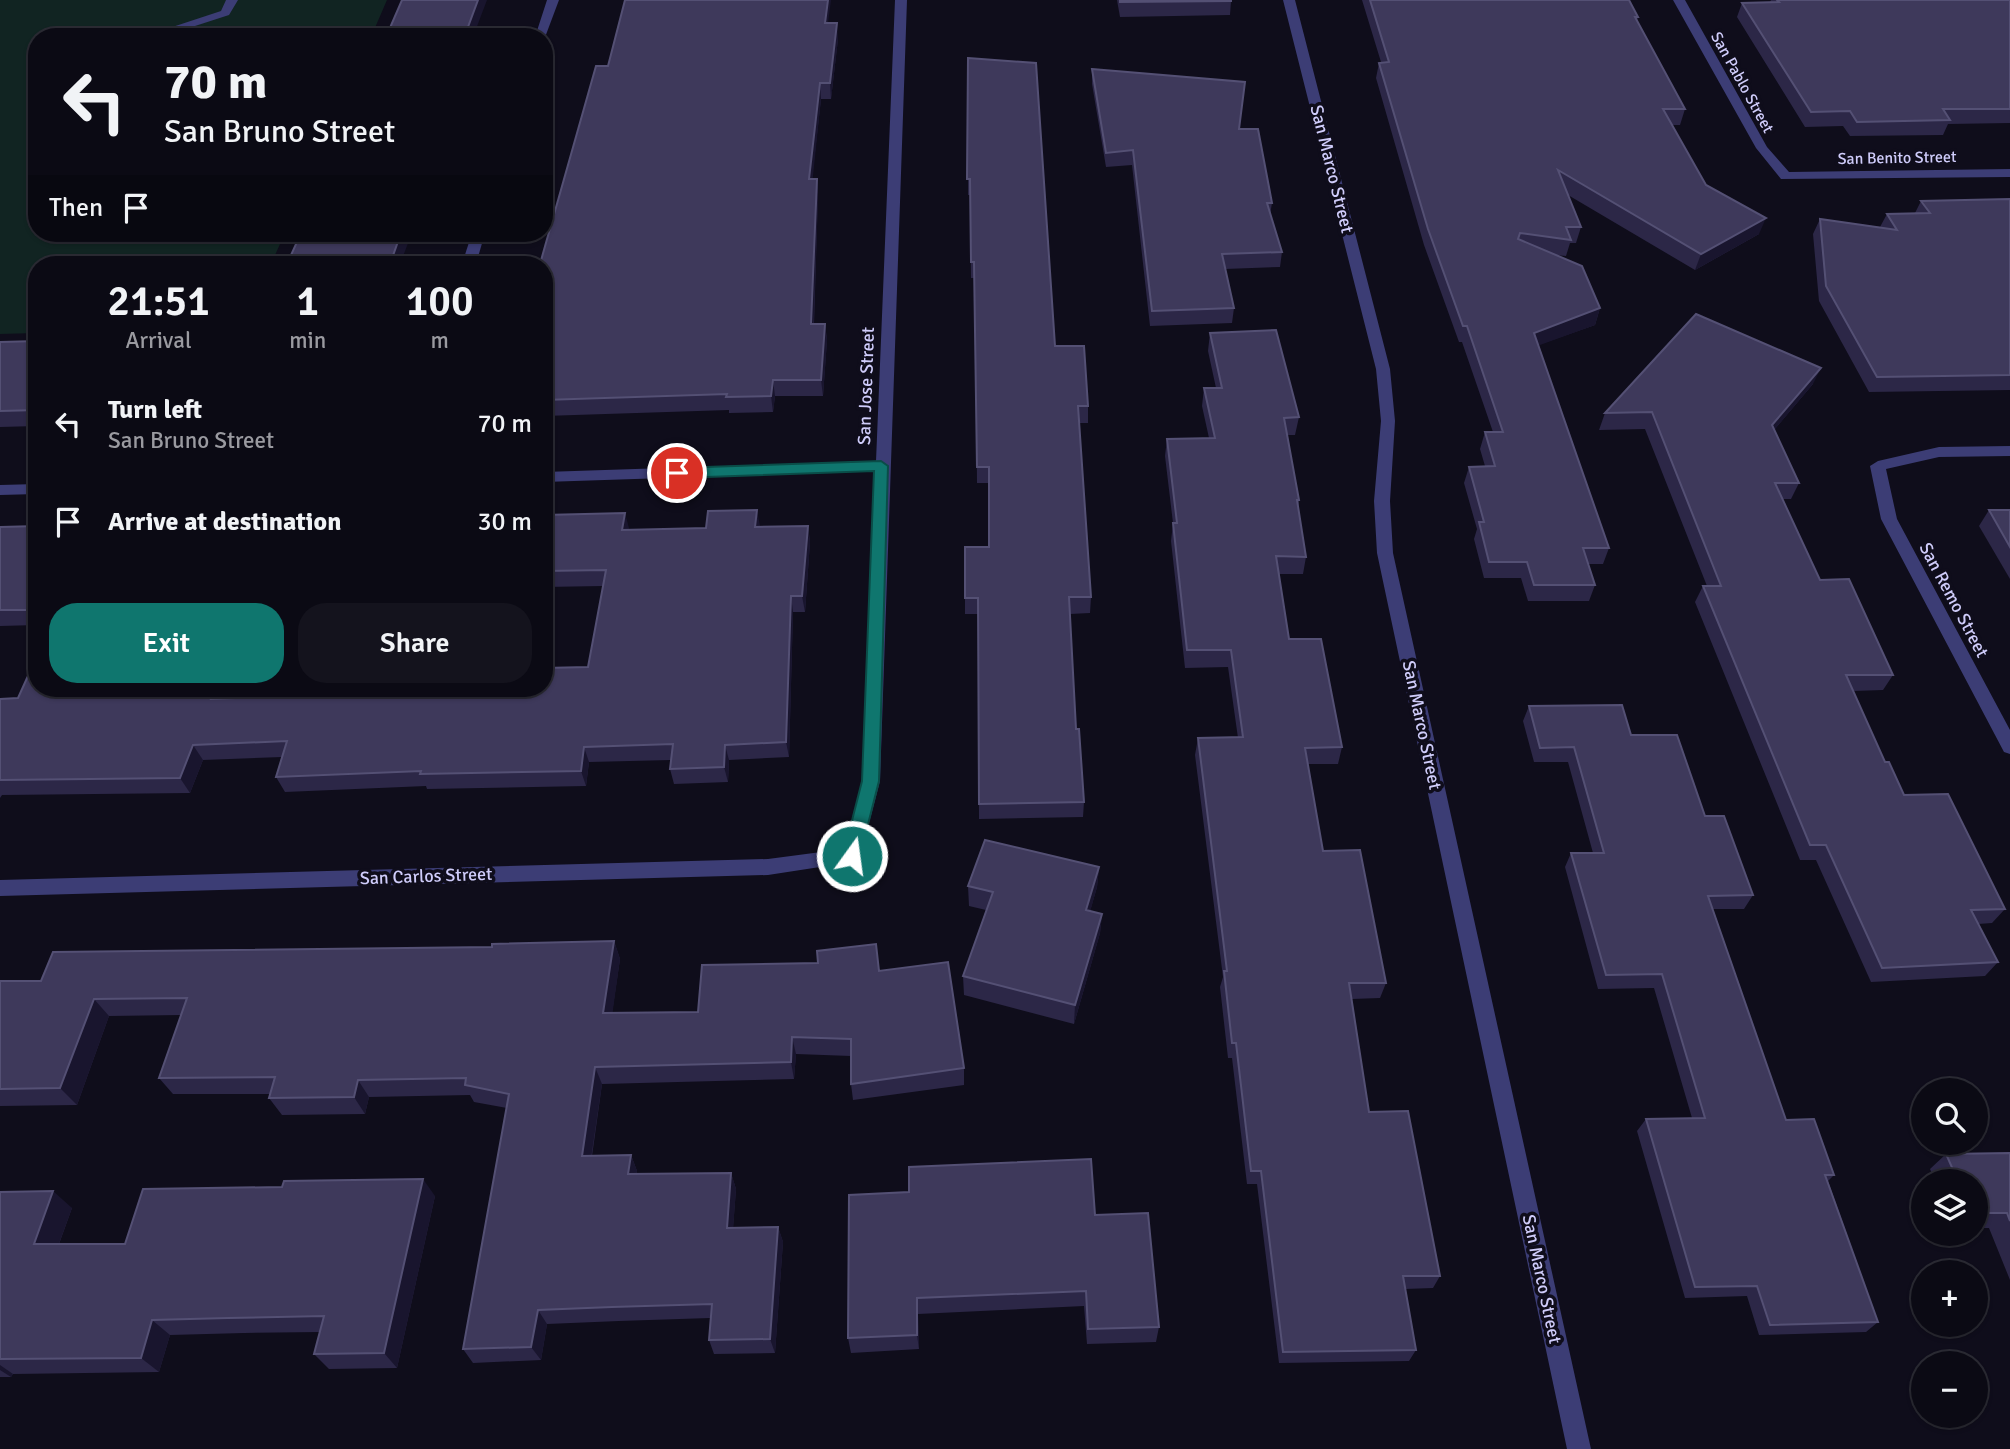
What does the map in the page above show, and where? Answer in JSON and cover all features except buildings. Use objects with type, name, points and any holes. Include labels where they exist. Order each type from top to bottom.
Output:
[{"type":"street","points":[[177,28],[225,13],[232,0]]},
{"type":"street","points":[[544,28],[553,0]]},
{"type":"street","name":"San Jose Street","points":[[852,856],[871,781],[901,0]]},
{"type":"street","name":"San Marco Street","points":[[1289,0],[1383,369],[1388,421],[1382,500],[1385,553],[1579,1449]]},
{"type":"street","name":"San Pablo Street","points":[[1679,0],[1762,148],[1785,176]]},
{"type":"street","name":"San Benito Street","points":[[1785,176],[2010,173]]},
{"type":"street","name":"San Remo Street","points":[[2010,451],[1940,452],[1878,466],[1889,519],[2010,747]]},
{"type":"street","points":[[553,477],[881,466]]},
{"type":"street","points":[[0,490],[28,489]]},
{"type":"street","name":"San Carlos Street","points":[[0,888],[768,867],[852,856]]},
{"type":"green space","points":[[0,0],[387,0],[375,28],[28,28],[28,242],[281,242],[275,256],[28,256],[28,333],[0,334]]},
{"type":"route","points":[[677,473],[881,466],[871,781],[852,856]]}]
